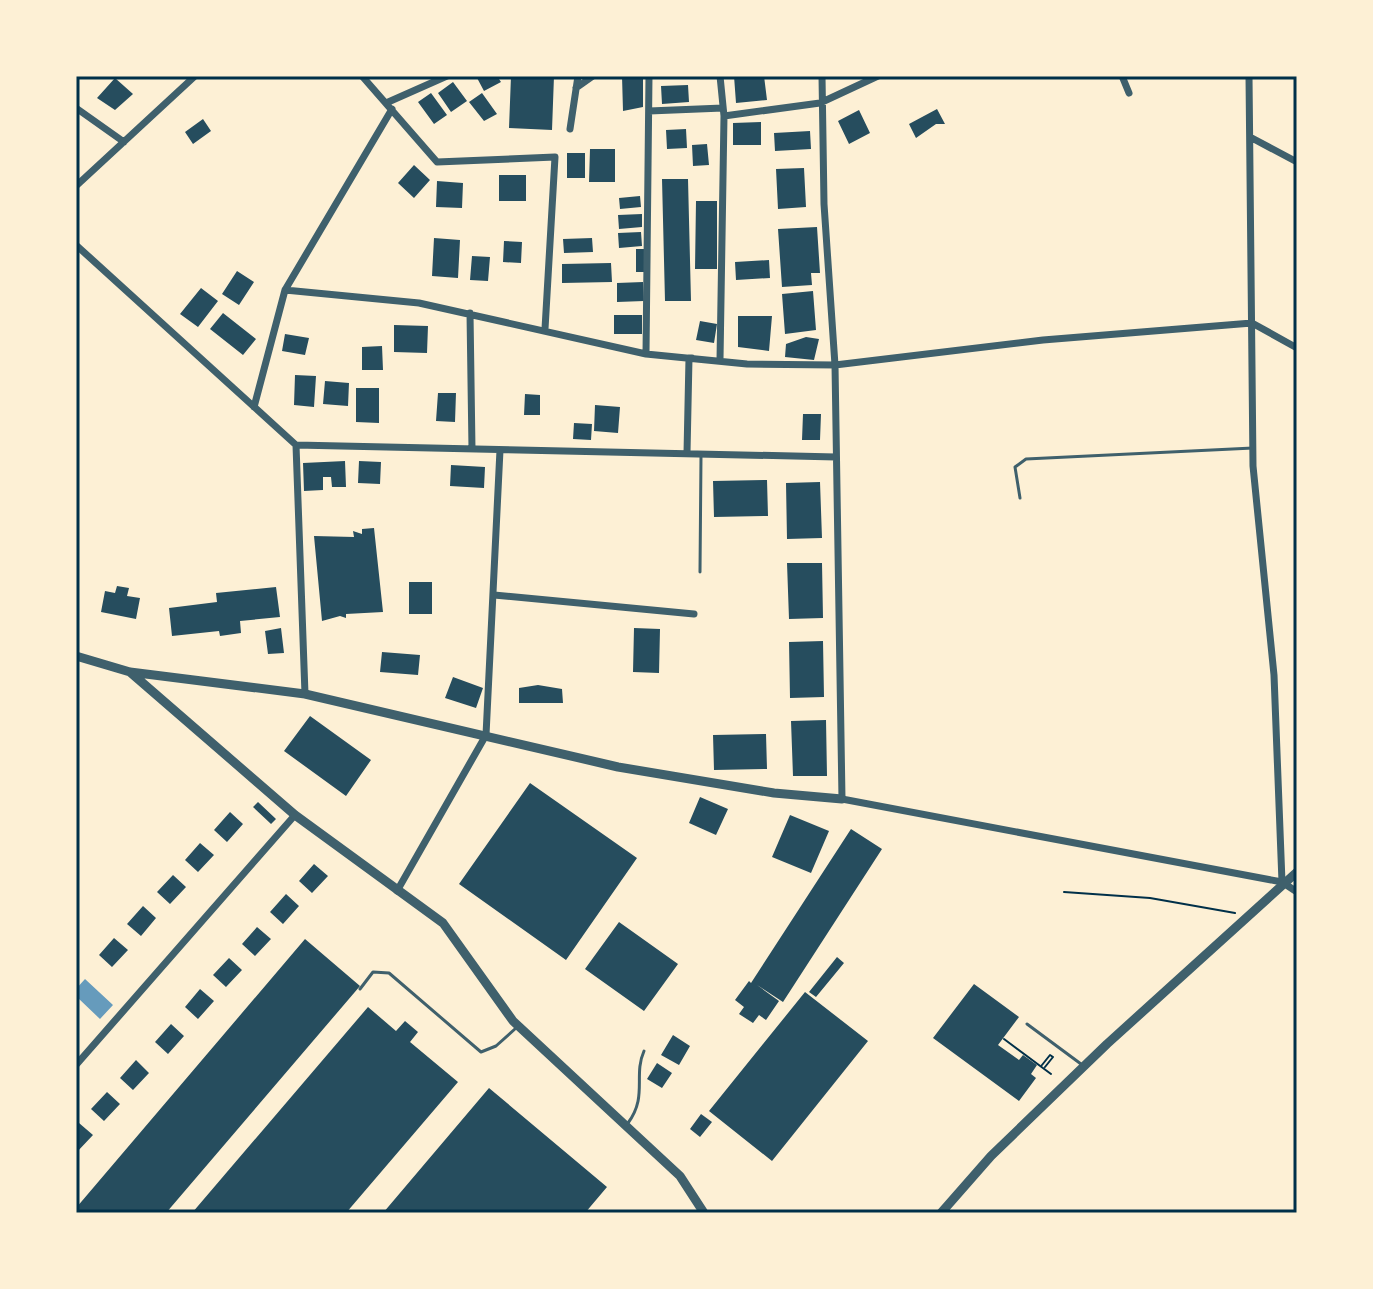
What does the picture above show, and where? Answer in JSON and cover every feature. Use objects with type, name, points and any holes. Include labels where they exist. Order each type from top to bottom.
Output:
[{"type":"street","points":[[76,186],[195,76]]},
{"type":"street","points":[[362,76],[437,162],[555,157],[545,329]]},
{"type":"street","points":[[254,407],[285,290],[389,106],[447,76]]},
{"type":"street","points":[[570,129],[578,76]]},
{"type":"street","points":[[576,88],[593,76]]},
{"type":"street","points":[[646,354],[649,76]]},
{"type":"street","points":[[720,76],[723,112],[721,361]]},
{"type":"street","points":[[822,76],[820,103],[835,365],[842,799]]},
{"type":"street","points":[[649,111],[723,112],[820,103],[878,76]]},
{"type":"street","points":[[1122,76],[1129,93]]},
{"type":"street","points":[[1249,76],[1253,448],[1274,675],[1282,882]]},
{"type":"street","points":[[76,108],[124,142]]},
{"type":"street","points":[[1250,137],[1297,162]]},
{"type":"street","points":[[76,245],[296,445],[836,457]]},
{"type":"street","points":[[285,290],[419,303],[646,354],[721,361],[835,365],[1043,340],[1252,323],[1297,348]]},
{"type":"street","points":[[470,313],[472,449]]},
{"type":"street","points":[[687,453],[689,358],[721,361]]},
{"type":"street","points":[[296,445],[305,694]]},
{"type":"street","points":[[397,891],[486,735],[500,450]]},
{"type":"street","points":[[494,595],[694,614]]},
{"type":"street","points":[[76,656],[130,672],[305,694],[618,767],[774,793],[842,799],[1282,882],[1297,892]]},
{"type":"street","points":[[130,672],[295,815],[443,923],[519,1026],[680,1176],[704,1213]]},
{"type":"street","points":[[76,1065],[295,815]]},
{"type":"street","points":[[941,1213],[991,1156],[1084,1066],[1282,882],[1297,872]]},
{"type":"street","points":[[948,1213],[991,1156]]},
{"type":"lane","points":[[1020,498],[1015,467],[1026,459],[1253,448]]},
{"type":"lane","points":[[700,572],[701,453]]},
{"type":"lane","points":[[360,989],[373,972],[389,973],[481,1052],[491,1049],[519,1026]]},
{"type":"lane","points":[[1027,1024],[1084,1066]]},
{"type":"lane","points":[[626,1126],[638,1110],[642,1084],[640,1061],[644,1051]]},
{"type":"path","points":[[1064,892],[1195,904],[1235,913],[1243,919]]},
{"type":"path","points":[[1004,1039],[1051,1074]]},
{"type":"water","points":[[85,979],[113,1005],[100,1019],[78,998],[76,1000],[76,989]]},
{"type":"building","points":[[476,76],[497,76],[501,82],[484,91]]},
{"type":"building","points":[[511,76],[554,76],[552,130],[509,128]]},
{"type":"building","points":[[622,76],[643,76],[643,107],[623,111]]},
{"type":"building","points":[[734,76],[764,76],[767,100],[736,103]]},
{"type":"building","points":[[115,78],[133,94],[115,110],[97,98]]},
{"type":"building","points":[[453,82],[467,101],[451,112],[438,93]]},
{"type":"building","points":[[688,85],[689,102],[662,104],[661,86]]},
{"type":"building","points":[[431,93],[447,115],[434,124],[418,102]]},
{"type":"building","points":[[482,93],[497,114],[484,121],[469,102]]},
{"type":"building","points":[[937,109],[945,124],[936,124],[916,138],[909,124]]},
{"type":"building","points":[[859,110],[870,133],[849,144],[838,121]]},
{"type":"building","points":[[203,119],[211,131],[193,144],[185,132]]},
{"type":"building","points":[[761,122],[761,145],[733,145],[733,123]]},
{"type":"building","points":[[686,129],[687,148],[667,149],[666,130]]},
{"type":"building","points":[[810,131],[811,149],[775,151],[774,133]]},
{"type":"building","points":[[707,144],[709,165],[693,166],[692,145]]},
{"type":"building","points":[[590,149],[615,149],[615,182],[589,182]]},
{"type":"building","points":[[567,153],[585,153],[585,178],[567,178]]},
{"type":"building","points":[[414,165],[430,180],[414,198],[398,183]]},
{"type":"building","points":[[804,168],[806,207],[778,209],[776,169]]},
{"type":"building","points":[[499,175],[526,175],[526,201],[499,201]]},
{"type":"building","points":[[662,179],[688,179],[691,301],[665,301]]},
{"type":"building","points":[[437,181],[463,183],[462,208],[436,207]]},
{"type":"building","points":[[640,196],[641,207],[620,209],[619,198]]},
{"type":"building","points":[[696,201],[717,201],[717,269],[695,269]]},
{"type":"building","points":[[642,214],[642,227],[619,229],[618,215]]},
{"type":"building","points":[[817,227],[820,273],[811,273],[812,285],[782,287],[778,229]]},
{"type":"building","points":[[641,232],[642,246],[619,248],[618,233]]},
{"type":"building","points":[[434,238],[460,240],[458,278],[432,276]]},
{"type":"building","points":[[592,238],[593,252],[564,253],[563,239]]},
{"type":"building","points":[[504,241],[522,242],[521,263],[503,262]]},
{"type":"building","points":[[636,249],[645,249],[645,272],[636,272]]},
{"type":"building","points":[[472,256],[490,257],[488,281],[470,280]]},
{"type":"building","points":[[769,260],[770,278],[736,280],[735,262]]},
{"type":"building","points":[[611,263],[612,282],[562,283],[562,264]]},
{"type":"building","points":[[237,271],[254,282],[239,305],[222,294]]},
{"type":"building","points":[[643,282],[644,301],[617,302],[617,283]]},
{"type":"building","points":[[201,288],[218,301],[198,327],[180,314]]},
{"type":"building","points":[[813,291],[816,330],[785,334],[782,294]]},
{"type":"building","points":[[223,313],[256,339],[243,355],[210,329]]},
{"type":"building","points":[[614,315],[642,315],[642,334],[614,334]]},
{"type":"building","points":[[738,316],[772,316],[769,351],[738,347]]},
{"type":"building","points":[[700,321],[717,324],[714,343],[696,340]]},
{"type":"building","points":[[394,325],[428,326],[427,353],[394,352]]},
{"type":"building","points":[[285,334],[309,338],[305,355],[282,351]]},
{"type":"building","points":[[806,337],[819,339],[814,360],[785,357],[786,344]]},
{"type":"building","points":[[382,346],[383,370],[362,370],[362,347]]},
{"type":"building","points":[[295,375],[316,376],[314,407],[294,405]]},
{"type":"building","points":[[325,381],[349,383],[348,406],[323,404]]},
{"type":"building","points":[[356,388],[379,388],[379,423],[356,422]]},
{"type":"building","points":[[438,393],[456,393],[455,422],[436,421]]},
{"type":"building","points":[[525,394],[540,395],[540,415],[524,415]]},
{"type":"building","points":[[595,405],[620,407],[618,433],[594,431]]},
{"type":"building","points":[[803,414],[821,414],[820,440],[802,440]]},
{"type":"building","points":[[574,423],[592,424],[591,440],[573,439]]},
{"type":"building","points":[[345,461],[346,487],[332,487],[331,477],[323,477],[323,490],[304,491],[303,463]]},
{"type":"building","points":[[359,461],[381,462],[380,484],[358,483]]},
{"type":"building","points":[[451,465],[485,467],[484,488],[450,486]]},
{"type":"building","points":[[767,480],[768,516],[714,517],[713,481]]},
{"type":"building","points":[[820,482],[822,538],[787,539],[786,483]]},
{"type":"building","points":[[374,528],[383,612],[346,614],[346,618],[340,616],[322,621],[314,536],[354,537],[353,531],[362,534],[362,529]]},
{"type":"building","points":[[787,563],[822,563],[823,618],[789,619]]},
{"type":"building","points":[[409,582],[432,582],[432,614],[409,614]]},
{"type":"building","points":[[117,586],[129,588],[127,596],[140,598],[136,619],[101,612],[105,591],[115,593]]},
{"type":"building","points":[[276,587],[280,617],[240,621],[241,633],[220,636],[219,631],[172,636],[169,608],[217,602],[216,593]]},
{"type":"building","points":[[281,628],[284,653],[268,654],[265,631]]},
{"type":"building","points":[[634,628],[660,629],[659,673],[633,672]]},
{"type":"building","points":[[823,641],[824,697],[790,698],[789,642]]},
{"type":"building","points":[[382,652],[420,655],[418,675],[380,672]]},
{"type":"building","points":[[453,677],[483,688],[476,708],[445,698]]},
{"type":"building","points":[[538,685],[562,689],[563,703],[519,703],[519,688]]},
{"type":"building","points":[[310,716],[371,760],[346,796],[284,751]]},
{"type":"building","points":[[826,720],[827,776],[793,776],[791,721]]},
{"type":"building","points":[[766,734],[767,769],[714,770],[713,735]]},
{"type":"building","points":[[530,783],[637,858],[566,960],[459,884]]},
{"type":"building","points":[[700,797],[728,809],[716,835],[689,823]]},
{"type":"building","points":[[258,802],[276,819],[271,824],[253,807]]},
{"type":"building","points":[[230,812],[243,824],[227,842],[214,830]]},
{"type":"building","points":[[790,815],[829,831],[811,873],[772,857]]},
{"type":"building","points":[[851,829],[882,849],[783,1002],[757,985],[779,1001],[766,1020],[759,1015],[753,1023],[739,1014],[744,1007],[735,1000],[749,981],[751,983]]},
{"type":"building","points":[[200,843],[214,855],[198,872],[185,860]]},
{"type":"building","points":[[314,864],[328,876],[312,893],[299,881]]},
{"type":"building","points":[[173,875],[186,887],[170,904],[157,892]]},
{"type":"building","points":[[286,894],[299,906],[283,924],[270,912]]},
{"type":"building","points":[[143,906],[156,918],[141,936],[127,924]]},
{"type":"building","points":[[619,922],[678,964],[644,1011],[585,969]]},
{"type":"building","points":[[257,927],[271,939],[255,956],[242,944]]},
{"type":"building","points":[[114,938],[128,950],[112,967],[99,955]]},
{"type":"building","points":[[305,939],[360,986],[166,1213],[76,1213],[76,1208]]},
{"type":"building","points":[[837,957],[844,963],[816,997],[809,992]]},
{"type":"building","points":[[229,958],[242,970],[226,987],[213,975]]},
{"type":"building","points":[[974,984],[1019,1017],[998,1045],[1019,1060],[1023,1055],[1037,1065],[1031,1074],[1036,1078],[1019,1101],[933,1038]]},
{"type":"building","points":[[200,989],[214,1001],[198,1019],[185,1007]]},
{"type":"building","points":[[805,992],[868,1041],[772,1161],[709,1111]]},
{"type":"building","points":[[368,1007],[396,1031],[405,1021],[418,1032],[410,1042],[458,1082],[346,1213],[192,1213]]},
{"type":"building","points":[[171,1024],[184,1036],[168,1054],[155,1042]]},
{"type":"building","points":[[673,1035],[690,1046],[679,1065],[661,1055]]},
{"type":"building","points":[[136,1060],[149,1073],[133,1090],[120,1078]]},
{"type":"building","points":[[657,1063],[672,1073],[662,1088],[647,1079]]},
{"type":"building","points":[[489,1088],[607,1187],[585,1213],[383,1213]]},
{"type":"building","points":[[107,1092],[120,1104],[104,1121],[91,1109]]},
{"type":"building","points":[[701,1114],[712,1122],[700,1137],[690,1129]]},
{"type":"building","points":[[79,1123],[93,1135],[76,1153],[76,1127]]}]
